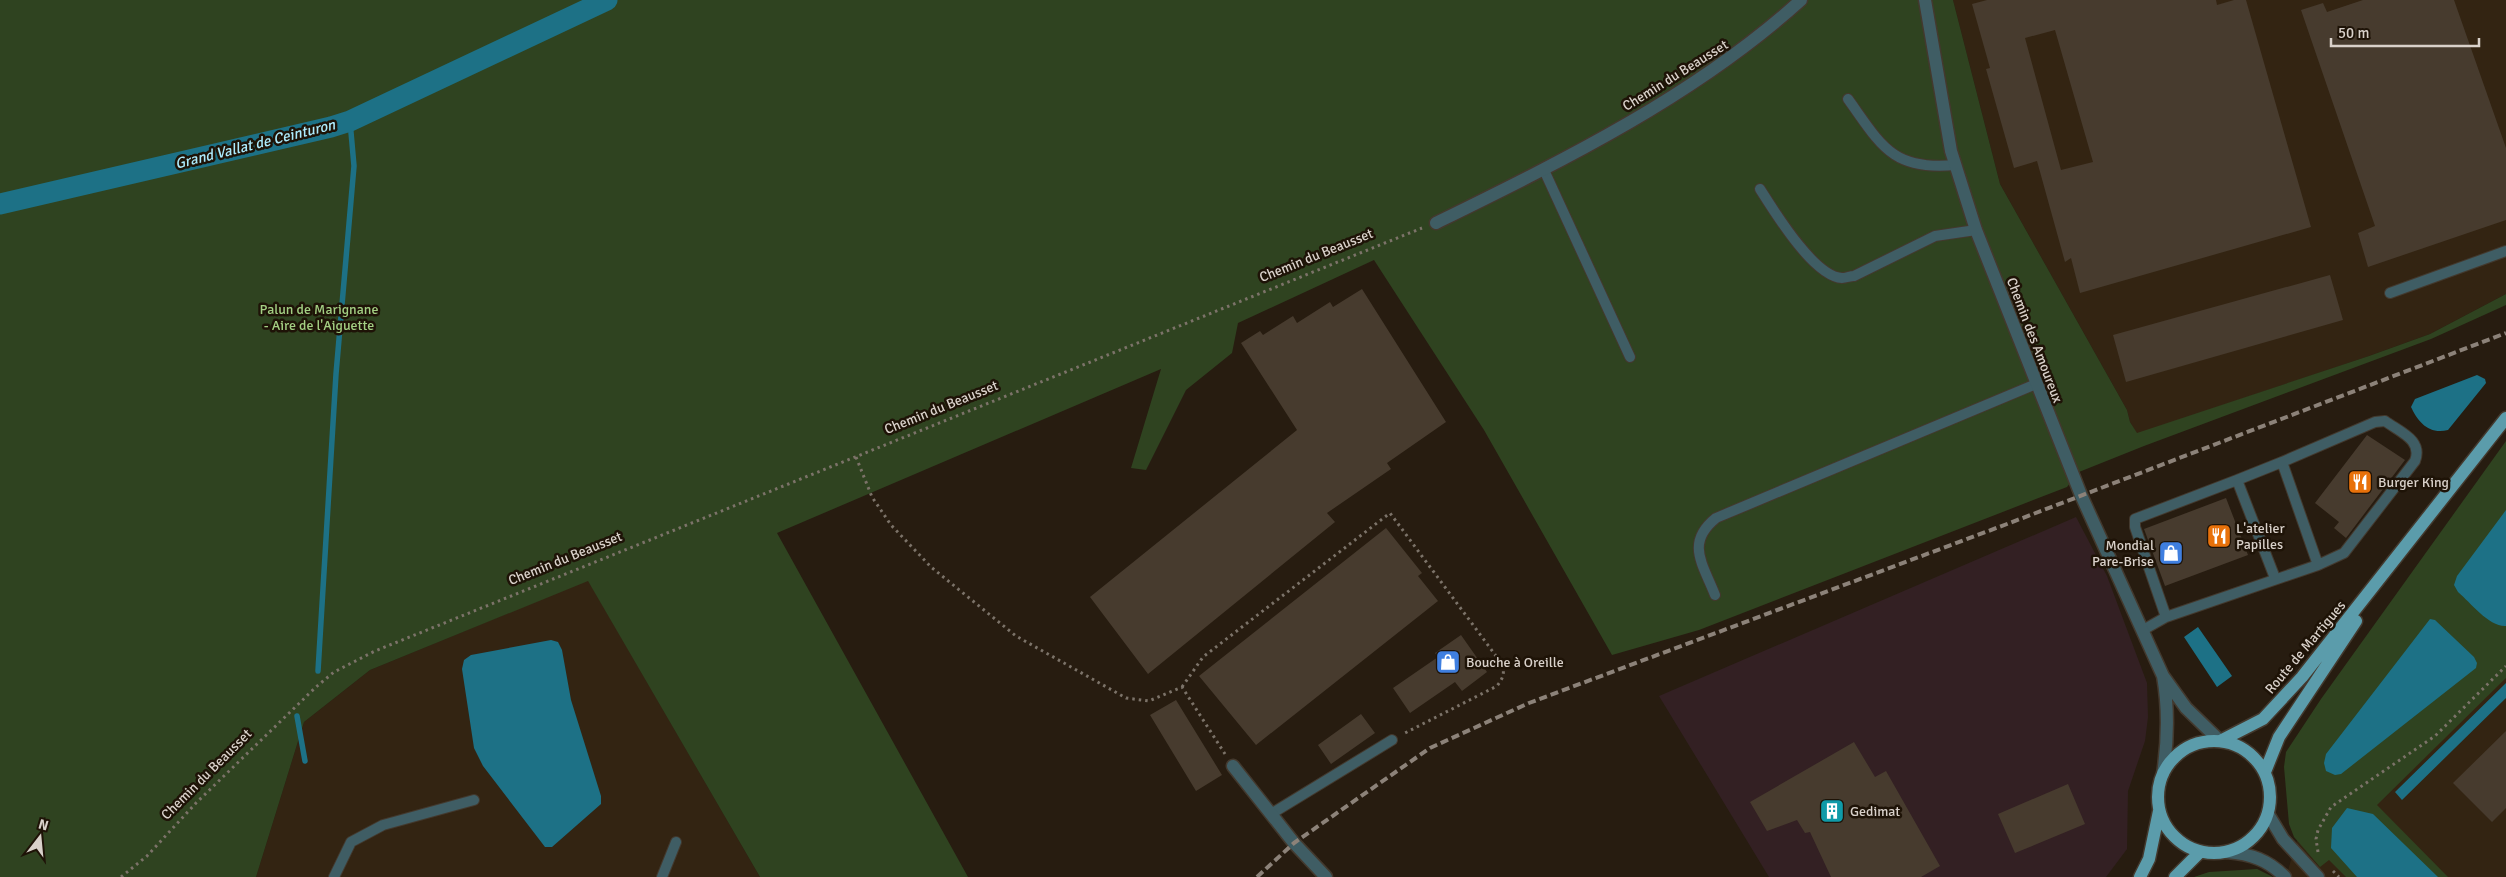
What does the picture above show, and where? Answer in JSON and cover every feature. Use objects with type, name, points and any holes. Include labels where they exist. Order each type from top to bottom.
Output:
[{"type":"main road","name":"Route de Martigues","points":[[2220,741],[2263,719],[2302,677],[2506,418]]},
{"type":"main road","name":"Route de Martigues","points":[[2265,772],[2279,737],[2400,555]]},
{"type":"main road","points":[[2140,877],[2149,859],[2159,808],[2158,791],[2163,774],[2172,760],[2186,749],[2202,742],[2220,741],[2238,746],[2254,757],[2265,772],[2270,793],[2268,814],[2262,827],[2253,838],[2242,846],[2227,852],[2200,852],[2186,846],[2173,836],[2164,823],[2159,808]]},
{"type":"main road","points":[[2174,877],[2200,852]]},
{"type":"street","name":"Chemin du Beausset","points":[[1436,222],[1544,170],[1694,82],[1738,52],[1801,0]]},
{"type":"street","name":"Chemin des Amoureux","points":[[1925,0],[1955,165],[1976,230],[2036,384],[2081,495],[2144,630],[2163,676],[2186,708],[2220,741]]},
{"type":"street","name":"Chemin des Amoureux","points":[[2163,676],[2168,715],[2168,742],[2163,774]]},
{"type":"street","points":[[1233,766],[1271,814],[1326,877]]},
{"type":"street","points":[[2268,814],[2283,839],[2318,877]]},
{"type":"street","points":[[2227,852],[2251,855],[2261,859],[2285,877]]},
{"type":"lane","points":[[1848,99],[1890,152],[1901,159],[1933,167],[1955,165]]},
{"type":"lane","points":[[1544,170],[1630,357]]},
{"type":"lane","points":[[1760,188],[1786,231],[1820,268],[1841,278],[1854,276],[1935,236],[1976,230]]},
{"type":"lane","points":[[2390,293],[2506,251]]},
{"type":"lane","points":[[1715,595],[1698,551],[1699,538],[1705,527],[1716,518],[2036,384]]},
{"type":"lane","points":[[2144,630],[2166,618],[2336,558],[2350,547],[2415,462],[2419,452],[2416,443],[2385,421],[2375,422],[2282,462],[2134,519],[2135,527],[2166,618]]},
{"type":"lane","points":[[2282,462],[2318,565]]},
{"type":"lane","points":[[2237,480],[2275,578]]},
{"type":"lane","points":[[1271,814],[1392,740]]},
{"type":"lane","points":[[334,877],[351,842],[383,825],[474,800]]},
{"type":"lane","points":[[662,877],[676,842]]},
{"type":"path","name":"Chemin du Beausset","points":[[121,877],[147,856],[196,803],[334,672],[374,651],[1436,222]]},
{"type":"path","points":[[856,457],[872,497],[890,525],[931,567],[1016,636],[1126,698],[1149,701],[1182,687],[1203,657],[1390,512],[1502,664],[1505,672],[1503,679],[1497,686],[1392,740]]},
{"type":"path","points":[[2320,855],[2316,839],[2323,819],[2331,807],[2435,736],[2506,666]]},
{"type":"path","points":[[1182,687],[1233,766]]},
{"type":"path","points":[[2328,866],[2339,877]]},
{"type":"shaded area","points":[[1953,0],[2506,0],[2506,294],[2430,334],[2137,434],[2130,422],[2127,410],[2000,184]]},
{"type":"shaded area","points":[[2506,498],[2506,877],[2286,877],[2306,810]]},
{"type":"shaded area","points":[[2076,517],[2107,576],[2147,683],[2148,717],[2145,741],[2128,791],[2127,849],[2106,877],[1769,877],[1659,696]]},
{"type":"shaded area","points":[[588,580],[760,877],[256,877],[304,722],[370,670]]},
{"type":"green space","name":"Palun de Marignane - Aire de l'Aiguette","points":[[0,0],[1953,0],[2000,184],[2127,410],[2130,422],[2137,433],[2430,334],[2506,294],[2506,305],[2431,339],[2079,472],[2067,487],[1699,630],[1612,655],[1484,430],[1374,260],[1238,323],[1232,353],[1186,390],[1146,470],[1131,468],[1161,369],[777,533],[968,877],[760,877],[588,581],[370,670],[304,722],[256,877],[0,877]]},
{"type":"green space","points":[[2506,441],[2506,678],[2377,805],[2448,877],[2346,877],[2329,860],[2320,867],[2294,837],[2289,824],[2284,767],[2286,752],[2321,699]]},
{"type":"green space","points":[[2257,869],[2273,877],[2194,877],[2209,872]]},
{"type":"water","points":[[2477,375],[2485,379],[2486,383],[2448,430],[2435,431],[2425,426],[2417,418],[2411,407],[2415,399]]},
{"type":"water","points":[[2506,510],[2506,626],[2493,623],[2480,614],[2458,592],[2454,585],[2457,576]]},
{"type":"water","points":[[2430,619],[2435,620],[2474,657],[2477,663],[2476,668],[2341,774],[2335,775],[2326,771],[2324,763],[2326,754]]},
{"type":"water","points":[[2198,627],[2232,676],[2217,687],[2184,637]]},
{"type":"water","points":[[551,640],[558,642],[562,650],[571,700],[601,796],[601,804],[552,847],[545,847],[483,766],[474,748],[462,669],[464,660],[471,655]]},
{"type":"water","points":[[2506,683],[2506,698],[2402,800],[2395,792]]},
{"type":"water","points":[[2347,808],[2373,814],[2438,877],[2357,877],[2331,848],[2332,828]]},
{"type":"building","points":[[1987,0],[2216,0],[2217,5],[2234,0],[2246,0],[2311,227],[2080,293],[2071,258],[2065,262],[2037,161],[2014,168],[1986,69],[1990,68],[1972,4]],"holes":[[[2055,30],[2093,162],[2061,170],[2025,38]]]},
{"type":"building","points":[[2363,0],[2454,0],[2506,148],[2506,220],[2368,267],[2358,233],[2375,226],[2301,10],[2323,3],[2327,12]]},
{"type":"building","points":[[2330,275],[2343,320],[2126,382],[2113,335]]},
{"type":"building","points":[[1362,289],[1446,422],[1387,463],[1391,469],[1327,513],[1335,522],[1148,674],[1090,597],[1297,430],[1241,343],[1260,331],[1263,335],[1293,316],[1297,323],[1330,302],[1333,307]]},
{"type":"building","name":"Burger King","points":[[2367,435],[2405,460],[2346,538],[2334,528],[2339,522],[2315,503]]},
{"type":"building","points":[[2226,498],[2248,555],[2165,586],[2144,529]]},
{"type":"building","points":[[1386,528],[1422,573],[1418,576],[1438,601],[1256,745],[1199,676]]},
{"type":"building","points":[[1461,635],[1487,672],[1462,691],[1455,682],[1410,713],[1393,688],[1438,657],[1435,653]]},
{"type":"building","points":[[1176,700],[1222,775],[1196,791],[1150,715]]},
{"type":"building","points":[[1361,714],[1375,733],[1331,764],[1318,745]]},
{"type":"building","points":[[2506,731],[2506,808],[2492,822],[2453,783]]},
{"type":"building","name":"Gedimat","points":[[1854,742],[1875,777],[1886,771],[1940,866],[1921,877],[1831,877],[1810,832],[1805,833],[1797,820],[1767,831],[1750,802]]},
{"type":"building","points":[[2068,784],[2085,824],[2015,853],[1998,814]]},
{"type":"waterway","name":"Grand Vallat de Ceinturon","points":[[0,204],[350,121],[607,0]]},
{"type":"waterway","points":[[318,671],[336,374],[354,166],[350,121]]},
{"type":"waterway","points":[[297,716],[305,761]]},
{"type":"railway","points":[[1257,877],[1294,843],[1430,748],[1529,703],[2007,524],[2506,333]]},
{"type":"place","name":"Burger King","points":[[2360,482]]},
{"type":"place","name":"L'atelier Papilles","points":[[2219,536]]},
{"type":"place","name":"Mondial Pare-Brise","points":[[2171,553]]},
{"type":"place","name":"Bouche à Oreille","points":[[1448,662]]},
{"type":"place","name":"Gedimat","points":[[1832,811]]}]
